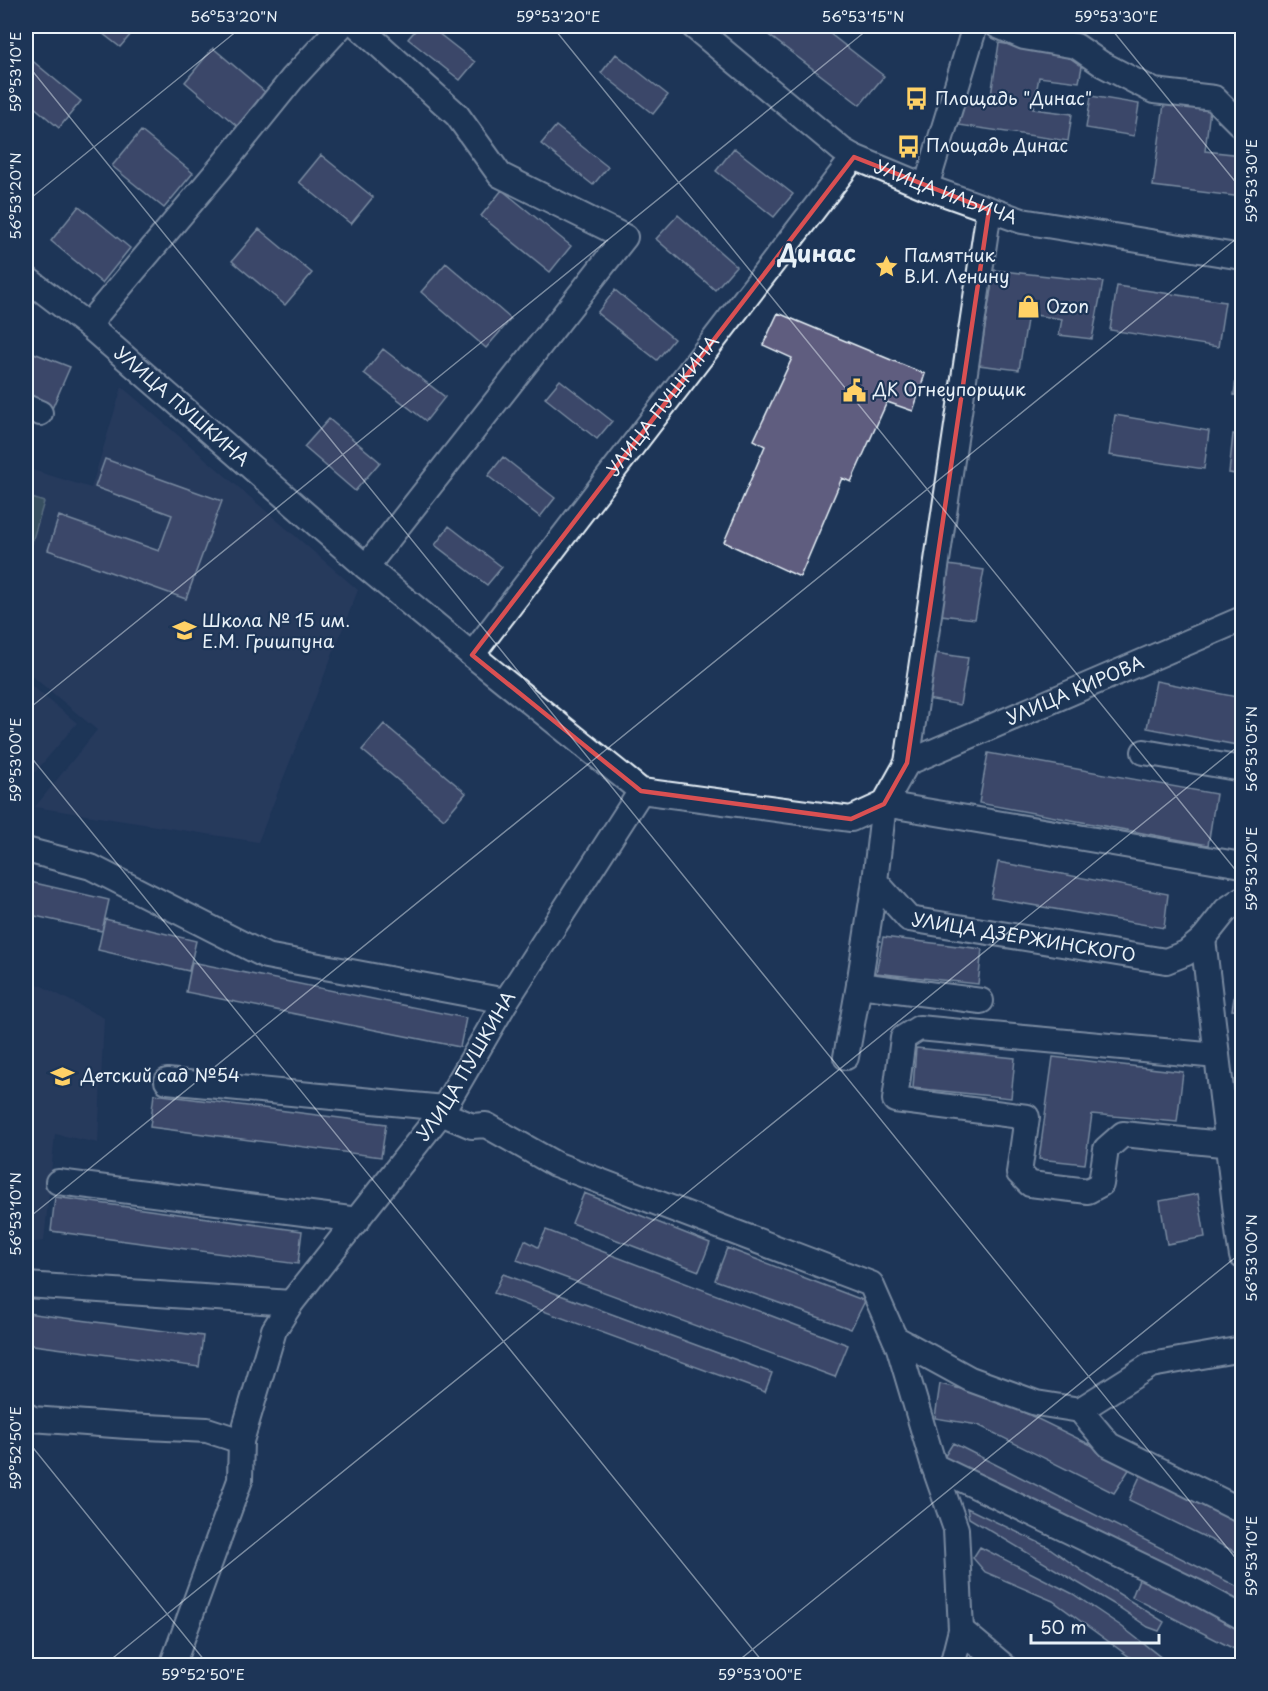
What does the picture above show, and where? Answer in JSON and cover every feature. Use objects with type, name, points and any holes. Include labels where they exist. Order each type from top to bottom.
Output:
[{"type":"street","points":[[90,327],[97,314],[292,79],[341,26]]},
{"type":"street","points":[[358,26],[457,115],[500,175],[625,237],[366,567]]},
{"type":"street","name":"УЛИЦА ИЛЬИЧА","points":[[693,26],[842,150],[926,188],[1030,223],[1242,257]]},
{"type":"street","points":[[926,188],[975,26]]},
{"type":"street","points":[[999,26],[1024,37],[1076,46],[1102,64],[1154,91],[1214,99],[1242,126]]},
{"type":"street","name":"УЛИЦА ПУШКИНА","points":[[472,655],[854,157]]},
{"type":"street","points":[[846,1058],[875,881],[884,804],[907,763],[989,210]]},
{"type":"street","name":"УЛИЦА ПУШКИНА","points":[[26,278],[90,327],[366,567],[641,790],[506,1001],[443,1111],[291,1303],[274,1330],[241,1442],[240,1480],[172,1665]]},
{"type":"street","name":"УЛИЦА КИРОВА","points":[[907,763],[1242,619]]},
{"type":"street","points":[[1144,752],[1242,769]]},
{"type":"street","points":[[641,790],[851,819],[884,804],[1242,865]]},
{"type":"street","points":[[26,850],[91,867],[266,956],[506,1001]]},
{"type":"street","name":"УЛИЦА ДЗЕРЖИНСКОГО","points":[[875,881],[909,919],[1166,961],[1186,953],[1203,939],[1226,909],[1242,899]]},
{"type":"street","points":[[1203,939],[1217,1056],[1235,1145],[1242,1256]]},
{"type":"street","points":[[859,985],[981,1001]]},
{"type":"street","points":[[1217,1056],[919,1028],[903,1038],[896,1100],[1027,1117],[1019,1173],[1030,1184],[1088,1191],[1101,1184],[1106,1149],[1124,1134],[1235,1145]]},
{"type":"street","points":[[167,1081],[443,1111],[472,1126],[486,1125],[555,1164],[871,1284],[899,1348],[934,1466],[956,1529],[961,1630],[952,1665]]},
{"type":"street","points":[[58,1182],[358,1220]]},
{"type":"street","points":[[26,1285],[291,1303]]},
{"type":"street","points":[[895,1338],[970,1379],[1036,1403],[1080,1410],[1109,1445],[1242,1510]]},
{"type":"street","points":[[1080,1410],[1151,1365],[1242,1349]]},
{"type":"street","points":[[26,1415],[32,1419],[207,1430],[241,1442]]},
{"type":"street","points":[[934,1466],[1185,1587],[1242,1617]]},
{"type":"street","points":[[961,1630],[1004,1665]]},
{"type":"highlighted area","points":[[854,157],[989,210],[907,763],[884,804],[851,819],[641,791],[472,655]]},
{"type":"shaded area","name":"Школа № 15 им. Е.М. Гришпуна","points":[[122,387],[358,590],[258,842],[35,807],[97,730],[26,671],[26,468],[91,488]]},
{"type":"shaded area","points":[[26,681],[77,723],[26,783]]},
{"type":"shaded area","name":"Детский сад №54","points":[[26,978],[104,1018],[98,1143],[55,1134],[44,1241],[26,1243]]},
{"type":"green space","points":[[26,496],[44,502],[26,562]]},
{"type":"building","points":[[93,26],[138,26],[120,47]]},
{"type":"building","points":[[419,26],[429,26],[475,62],[460,80],[408,39]]},
{"type":"building","points":[[757,26],[820,26],[884,76],[860,105]]},
{"type":"building","points":[[999,43],[1084,56],[1079,82],[1039,77],[1033,109],[1072,114],[1068,141],[952,124],[958,98],[990,102]]},
{"type":"building","points":[[213,48],[265,92],[237,126],[185,82]]},
{"type":"building","points":[[616,54],[668,95],[653,114],[601,73]]},
{"type":"building","points":[[29,58],[81,101],[59,128],[26,100],[26,63]]},
{"type":"building","points":[[1091,96],[1139,104],[1134,136],[1086,128]]},
{"type":"building","points":[[1164,104],[1210,109],[1205,151],[1242,155],[1242,197],[1153,186]]},
{"type":"building","points":[[556,126],[608,167],[593,185],[541,144]]},
{"type":"building","points":[[141,131],[193,173],[164,208],[112,166]]},
{"type":"building","points":[[734,148],[793,194],[774,217],[716,171]]},
{"type":"building","points":[[321,155],[373,197],[351,224],[299,182]]},
{"type":"building","points":[[502,190],[571,246],[550,272],[481,216]]},
{"type":"building","points":[[79,206],[130,248],[102,283],[51,241]]},
{"type":"building","points":[[678,215],[736,266],[715,290],[656,239]]},
{"type":"building","points":[[259,229],[312,273],[285,305],[232,261]]},
{"type":"building","points":[[446,263],[511,319],[486,348],[421,292]]},
{"type":"building","points":[[994,270],[1103,282],[1092,339],[1059,335],[1062,319],[1028,314],[1019,370],[979,365]]},
{"type":"building","points":[[1117,286],[1225,302],[1218,347],[1110,330]]},
{"type":"building","points":[[615,290],[674,339],[657,360],[597,313]]},
{"type":"building","points":[[778,313],[925,374],[913,411],[887,402],[851,482],[842,478],[800,577],[724,542],[765,446],[754,440],[792,358],[763,345]]},
{"type":"building","points":[[1242,332],[1242,396],[1234,395]]},
{"type":"building","points":[[383,349],[445,397],[426,421],[364,373]]},
{"type":"building","points":[[26,350],[70,367],[51,411],[26,401]]},
{"type":"building","points":[[560,380],[612,421],[597,439],[545,398]]},
{"type":"building","points":[[1115,415],[1209,431],[1204,469],[1109,455]]},
{"type":"building","points":[[329,419],[380,462],[355,491],[304,447]]},
{"type":"building","points":[[1233,434],[1242,435],[1242,475],[1229,473]]},
{"type":"building","points":[[503,457],[555,498],[540,517],[488,476]]},
{"type":"building","points":[[105,459],[222,501],[186,599],[48,550],[59,516],[159,551],[172,515],[95,487]]},
{"type":"building","points":[[449,526],[502,567],[487,585],[435,545]]},
{"type":"building","points":[[948,565],[984,570],[975,619],[941,615]]},
{"type":"building","points":[[935,653],[968,658],[960,705],[927,699]]},
{"type":"building","points":[[1156,681],[1242,698],[1242,746],[1147,728]]},
{"type":"building","points":[[384,724],[466,793],[444,819],[362,750]]},
{"type":"building","points":[[988,753],[1216,794],[1208,845],[979,803]]},
{"type":"building","points":[[998,862],[1168,894],[1164,928],[991,898]]},
{"type":"building","points":[[26,881],[109,900],[102,931],[26,914]]},
{"type":"building","points":[[105,919],[196,941],[189,971],[98,950]]},
{"type":"building","points":[[883,937],[982,949],[978,984],[876,973]]},
{"type":"building","points":[[192,962],[466,1018],[460,1047],[186,992]]},
{"type":"building","points":[[1239,968],[1242,968],[1242,1011],[1232,1010]]},
{"type":"building","points":[[916,1048],[1015,1058],[1011,1098],[913,1088]]},
{"type":"building","points":[[1053,1057],[1183,1072],[1177,1122],[1092,1114],[1085,1164],[1039,1159]]},
{"type":"building","points":[[154,1094],[386,1124],[381,1157],[150,1127]]},
{"type":"building","points":[[26,1121],[32,1122],[26,1169]]},
{"type":"building","points":[[584,1193],[710,1243],[699,1271],[572,1223]]},
{"type":"building","points":[[1198,1194],[1205,1237],[1167,1244],[1160,1201]]},
{"type":"building","points":[[55,1197],[302,1231],[298,1264],[51,1231]]},
{"type":"building","points":[[546,1230],[848,1345],[835,1377],[517,1260],[525,1240],[538,1247]]},
{"type":"building","points":[[727,1248],[865,1301],[851,1329],[715,1280]]},
{"type":"building","points":[[503,1274],[772,1373],[765,1392],[494,1293]]},
{"type":"building","points":[[26,1313],[203,1336],[199,1367],[26,1344]]},
{"type":"building","points":[[940,1384],[991,1396],[1132,1465],[1114,1493],[978,1425],[935,1418]]},
{"type":"building","points":[[953,1443],[1242,1589],[1242,1607],[943,1459]]},
{"type":"building","points":[[1143,1470],[1242,1520],[1242,1555],[1129,1500]]},
{"type":"building","points":[[967,1508],[1048,1547],[1164,1622],[1159,1631],[1148,1627],[1117,1606],[969,1518]]},
{"type":"building","points":[[980,1547],[1073,1594],[1121,1626],[1163,1659],[1158,1666],[1142,1666],[1053,1601],[985,1572],[973,1558]]},
{"type":"building","points":[[1141,1574],[1242,1628],[1242,1653],[1132,1597]]},
{"type":"place","name":"Площадь \"Динас\"","points":[[917,99]]},
{"type":"place","name":"Площадь Динас","points":[[908,146]]},
{"type":"place","name":"Памятник В.И. Ленину","points":[[886,266]]},
{"type":"place","name":"Ozon","points":[[1028,307]]},
{"type":"place","name":"ДК Огнеупорщик","points":[[855,390]]},
{"type":"place","name":"Школа № 15 им. Е.М. Гришпуна","points":[[184,631]]},
{"type":"place","name":"Детский сад №54","points":[[63,1076]]},
{"type":"district","name":"Динас","points":[[817,254]]}]
